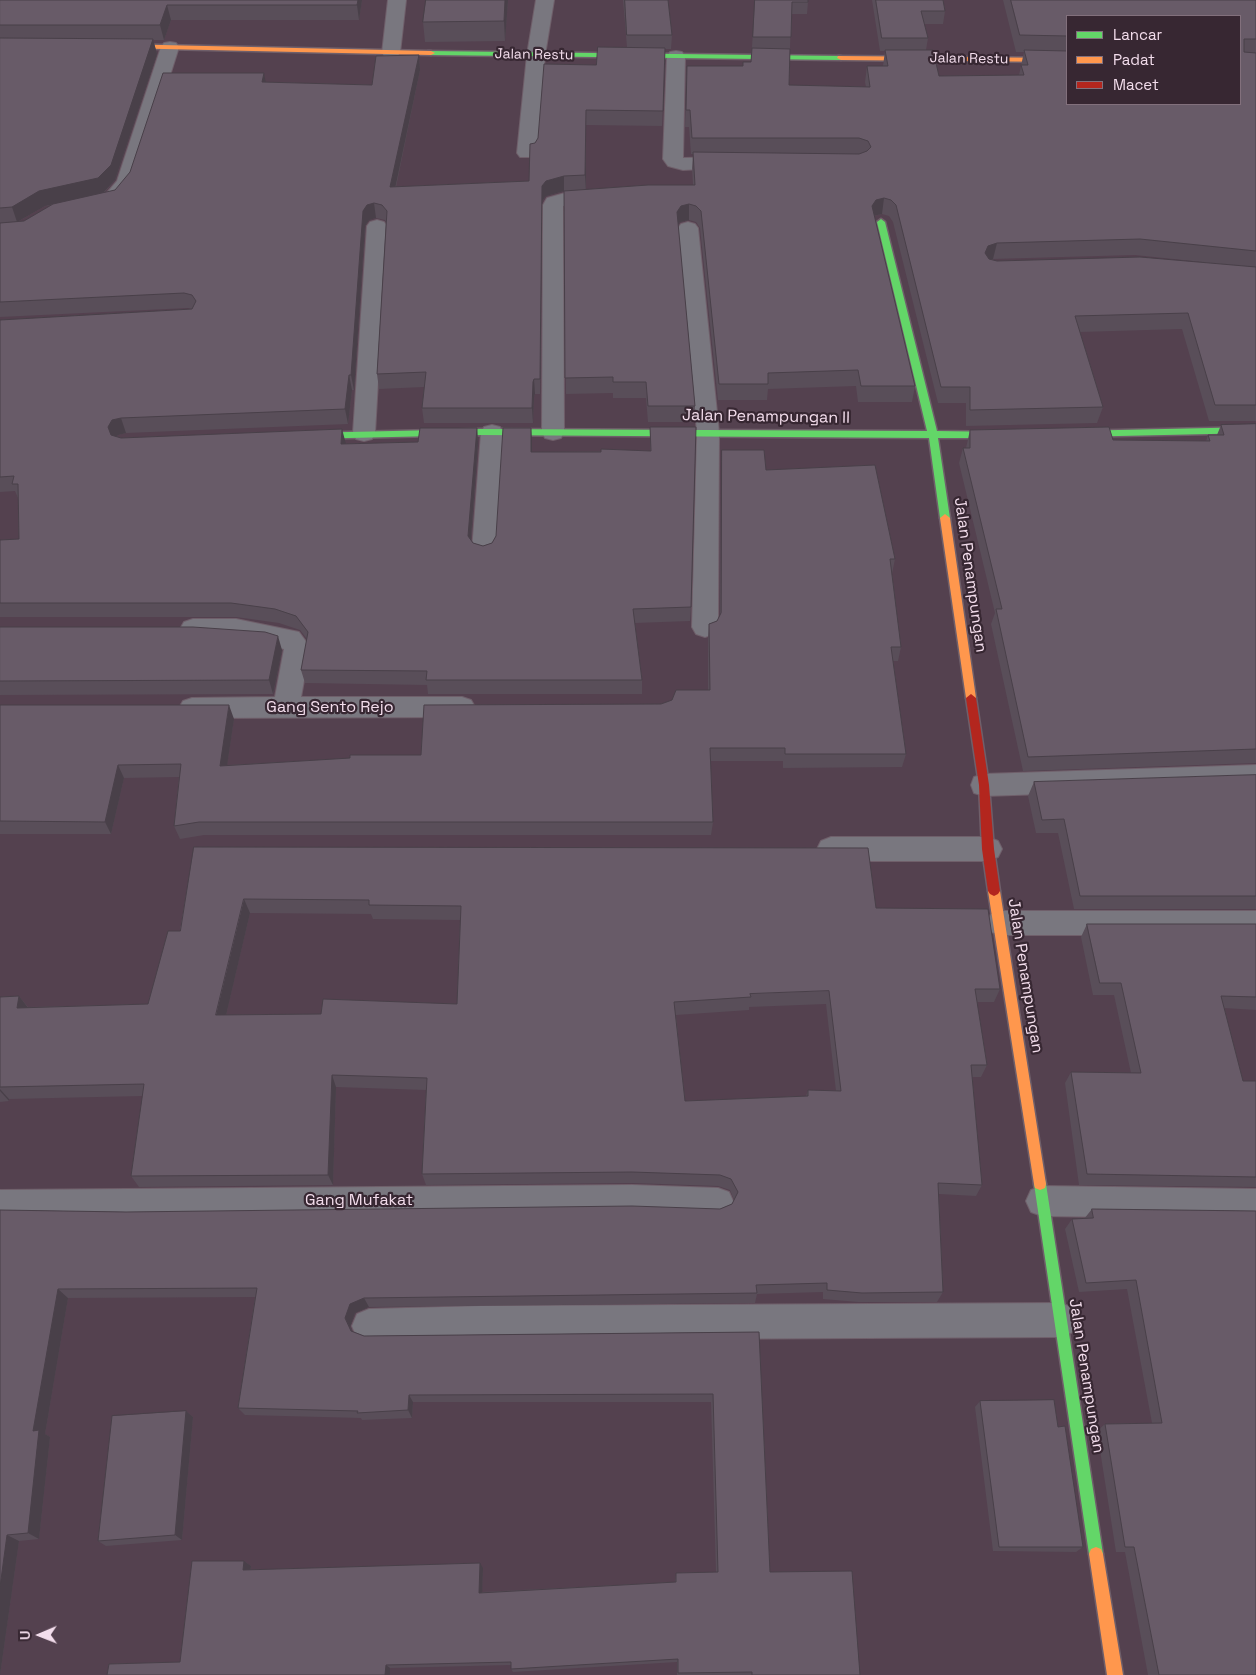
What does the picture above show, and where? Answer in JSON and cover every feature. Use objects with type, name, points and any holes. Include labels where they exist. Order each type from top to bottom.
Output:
[{"type":"street","points":[[391,53],[397,0]]},
{"type":"street","points":[[527,153],[536,55],[545,0]]},
{"type":"street","name":"Jalan Restu","points":[[103,46],[391,53],[1066,60]]},
{"type":"street","points":[[88,205],[111,200],[126,183],[170,48]]},
{"type":"street","points":[[676,56],[673,159],[675,162],[750,163]]},
{"type":"street","points":[[553,432],[553,205],[554,202],[565,199],[620,198]]},
{"type":"street","name":"Jalan Penampungan","points":[[881,222],[933,436],[984,785],[988,849],[1001,923],[1115,1675]]},
{"type":"street","points":[[364,433],[377,226]]},
{"type":"street","points":[[688,228],[708,432],[705,627]]},
{"type":"street","points":[[1060,434],[1256,430]]},
{"type":"street","name":"Jalan Penampungan II","points":[[295,436],[364,433],[553,432],[708,432],[933,436],[1021,435]]},
{"type":"street","points":[[484,550],[492,433]]},
{"type":"street","points":[[170,629],[236,630],[290,639],[297,647],[286,708]]},
{"type":"street","name":"Gang Sento Rejo","points":[[164,708],[483,707]]},
{"type":"street","points":[[984,785],[1256,776]]},
{"type":"street","points":[[811,849],[988,849]]},
{"type":"street","points":[[1001,923],[1256,924]]},
{"type":"street","name":"Gang Mufakat","points":[[0,1205],[592,1200],[718,1203]]},
{"type":"street","points":[[1042,1201],[1256,1204]]},
{"type":"street","points":[[369,1326],[480,1323],[1061,1320]]},
{"type":"building","points":[[0,0],[358,0],[357,5],[167,5],[160,25],[0,25]]},
{"type":"building","points":[[426,0],[505,0],[504,21],[423,22]]},
{"type":"building","points":[[625,0],[668,0],[672,35],[627,35]]},
{"type":"building","points":[[755,0],[808,0],[808,2],[792,2],[791,37],[753,37]]},
{"type":"building","points":[[876,0],[943,0],[945,11],[921,11],[928,38],[882,38]]},
{"type":"building","points":[[1011,0],[1256,0],[1256,39],[1244,39],[1244,52],[1256,53],[1256,251],[1140,239],[997,243],[988,246],[985,253],[989,259],[997,261],[1140,257],[1256,267],[1256,405],[1215,405],[1188,313],[1075,316],[1103,407],[970,410],[970,387],[941,387],[896,205],[891,200],[884,198],[876,200],[872,206],[915,386],[861,386],[858,370],[768,373],[768,384],[719,384],[701,211],[696,206],[689,204],[681,206],[677,212],[695,406],[648,406],[646,382],[613,382],[613,377],[565,378],[564,191],[648,185],[695,185],[693,152],[859,154],[871,147],[868,141],[859,138],[692,138],[690,110],[686,110],[687,66],[743,66],[743,62],[751,62],[752,48],[790,49],[789,85],[870,87],[867,66],[888,66],[885,50],[933,50],[939,76],[1024,75],[1021,65],[1028,65],[1024,50],[1066,51],[1066,105],[1241,105],[1241,15],[1066,15],[1066,36],[1020,35]]},
{"type":"building","points":[[0,38],[153,39],[111,165],[98,178],[39,191],[12,207],[0,208]]},
{"type":"building","points":[[598,47],[665,48],[663,111],[586,110],[585,175],[564,176],[546,181],[542,186],[540,379],[534,379],[533,382],[532,408],[422,408],[426,372],[377,374],[387,211],[382,205],[374,203],[367,205],[363,211],[351,375],[349,375],[345,409],[121,418],[112,420],[108,427],[111,435],[121,438],[342,429],[341,444],[418,442],[420,428],[477,428],[468,536],[473,543],[483,546],[492,543],[496,536],[503,428],[531,428],[531,452],[601,452],[601,449],[651,451],[650,427],[696,427],[691,607],[633,609],[642,680],[426,680],[427,671],[301,670],[308,632],[296,616],[275,609],[231,603],[0,603],[0,540],[19,539],[18,484],[12,484],[14,476],[0,477],[0,320],[192,309],[196,301],[192,295],[184,293],[0,302],[0,223],[24,221],[53,204],[115,190],[130,172],[163,73],[264,73],[262,82],[372,85],[376,56],[419,55],[390,187],[529,181],[530,144],[535,143],[538,138],[544,64],[596,65]]},
{"type":"building","points":[[1256,424],[1256,749],[1028,757],[996,609],[1002,609],[963,448],[970,448],[970,430],[1109,427],[1113,440],[1210,441],[1208,435],[1224,435],[1221,425]]},
{"type":"building","points":[[722,450],[764,450],[766,470],[875,465],[895,559],[890,559],[901,647],[891,647],[906,754],[785,754],[785,748],[710,748],[713,822],[199,822],[174,826],[181,764],[118,765],[105,822],[0,821],[0,705],[229,705],[220,766],[350,758],[350,755],[421,755],[424,705],[661,704],[672,700],[676,690],[710,690],[709,624],[717,621],[721,613]]},
{"type":"building","points":[[0,627],[193,627],[265,632],[278,636],[269,680],[0,681]]},
{"type":"building","points":[[1256,775],[1256,896],[1080,896],[1064,819],[1042,820],[1034,782]]},
{"type":"building","points":[[194,847],[868,848],[876,908],[988,909],[1000,989],[975,989],[987,1065],[971,1065],[982,1185],[938,1183],[943,1292],[862,1293],[827,1290],[827,1283],[756,1285],[757,1293],[364,1298],[350,1304],[345,1318],[351,1331],[364,1336],[759,1332],[770,1572],[852,1571],[860,1675],[752,1675],[752,1672],[678,1673],[678,1659],[511,1669],[511,1662],[386,1665],[385,1675],[107,1675],[109,1664],[180,1662],[192,1561],[244,1561],[243,1570],[480,1563],[479,1593],[676,1582],[676,1573],[718,1572],[713,1394],[409,1395],[408,1410],[357,1413],[358,1411],[238,1408],[257,1288],[58,1289],[33,1431],[39,1430],[28,1533],[7,1535],[0,1587],[0,1210],[126,1212],[632,1206],[720,1209],[732,1204],[738,1192],[731,1179],[720,1175],[632,1172],[422,1174],[427,1078],[332,1075],[328,1175],[131,1176],[144,1084],[0,1087],[0,997],[19,996],[17,1008],[148,1004],[168,931],[180,931]],"holes":[[[244,899],[369,900],[369,905],[461,906],[457,1004],[323,999],[321,1014],[216,1015]],[[829,991],[841,1091],[808,1090],[808,1096],[685,1101],[674,1002],[751,997],[750,994]]]},
{"type":"building","points":[[1087,924],[1256,924],[1256,997],[1221,996],[1243,1081],[1256,1081],[1256,1177],[1087,1174],[1071,1072],[1141,1073],[1121,983],[1100,983]]},
{"type":"building","points":[[1092,1209],[1256,1211],[1256,1675],[1159,1675],[1134,1547],[1125,1547],[1105,1424],[1162,1423],[1136,1280],[1086,1283],[1072,1219],[1093,1218]]},
{"type":"building","points":[[1054,1400],[1058,1427],[1065,1426],[1083,1547],[999,1547],[980,1401]]},
{"type":"building","points":[[186,1411],[175,1535],[98,1541],[112,1416]]},
{"type":"traffic: fast","points":[[431,53],[841,58]]},
{"type":"traffic: fast","points":[[881,222],[933,436],[945,518]]},
{"type":"traffic: fast","points":[[1073,434],[1256,430]]},
{"type":"traffic: fast","points":[[305,436],[480,432],[1005,435]]},
{"type":"traffic: fast","points":[[1040,1184],[1096,1554]]},
{"type":"traffic: slow","points":[[119,46],[431,53]]},
{"type":"traffic: slow","points":[[841,58],[1066,60]]},
{"type":"traffic: slow","points":[[945,518],[971,698]]},
{"type":"traffic: slow","points":[[994,891],[1040,1184]]},
{"type":"traffic: slow","points":[[1096,1554],[1115,1675]]},
{"type":"traffic: jam","points":[[971,698],[984,785],[988,849],[994,891]]}]
